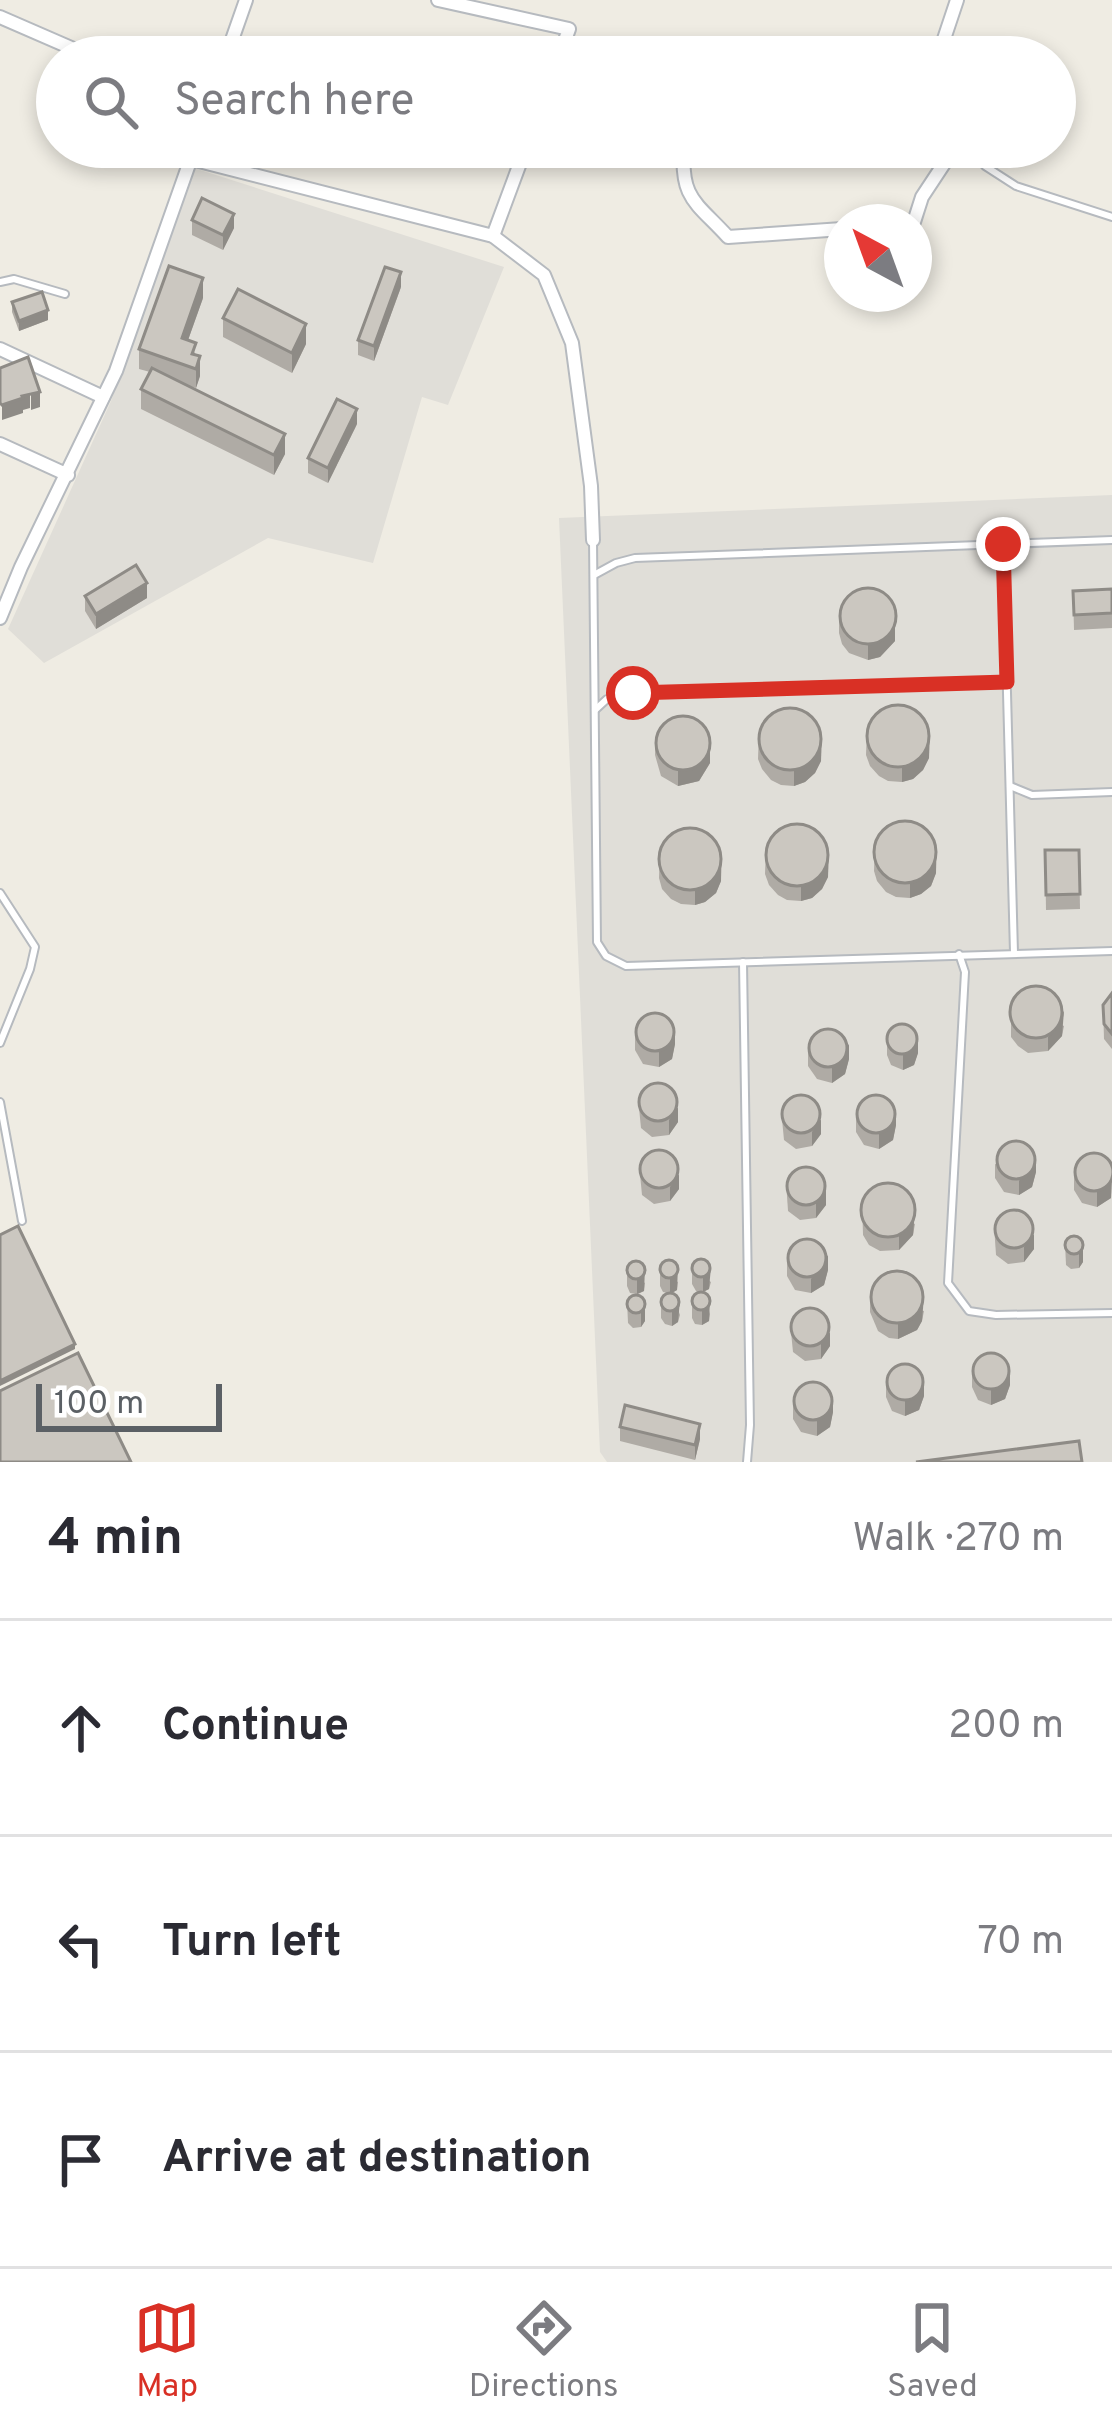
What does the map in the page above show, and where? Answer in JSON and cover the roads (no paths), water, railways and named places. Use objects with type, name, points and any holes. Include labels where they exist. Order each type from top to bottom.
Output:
[{"type":"street","points":[[233,36],[246,0]]},
{"type":"street","points":[[439,0],[569,29],[566,36]]},
{"type":"street","points":[[945,36],[957,0]]},
{"type":"street","points":[[0,17],[44,36]]},
{"type":"street","points":[[0,618],[116,370],[188,168]]},
{"type":"street","points":[[247,168],[493,236],[544,275],[572,343],[591,486],[593,540]]},
{"type":"street","points":[[493,236],[518,168]]},
{"type":"street","points":[[682,168],[686,192],[728,237],[824,230]]},
{"type":"street","points":[[920,204],[941,168]]},
{"type":"street","points":[[0,349],[103,398]]},
{"type":"street","points":[[0,444],[68,475]]},
{"type":"lane","points":[[988,168],[1016,186],[1112,217]]},
{"type":"lane","points":[[0,282],[14,279],[65,293]]},
{"type":"lane","points":[[593,540],[597,942],[606,956],[626,966],[1112,951]]},
{"type":"lane","points":[[594,574],[635,558],[1112,540]]},
{"type":"lane","points":[[1003,544],[1014,953]]},
{"type":"lane","points":[[595,710],[607,699],[633,693],[1007,682]]},
{"type":"lane","points":[[1010,786],[1032,795],[1112,792]]},
{"type":"lane","points":[[0,892],[35,947],[0,1043]]},
{"type":"lane","points":[[959,954],[965,972],[948,1283],[969,1311],[996,1316],[1112,1313]]},
{"type":"lane","points":[[743,962],[747,1462]]},
{"type":"lane","points":[[0,1102],[22,1221]]}]
